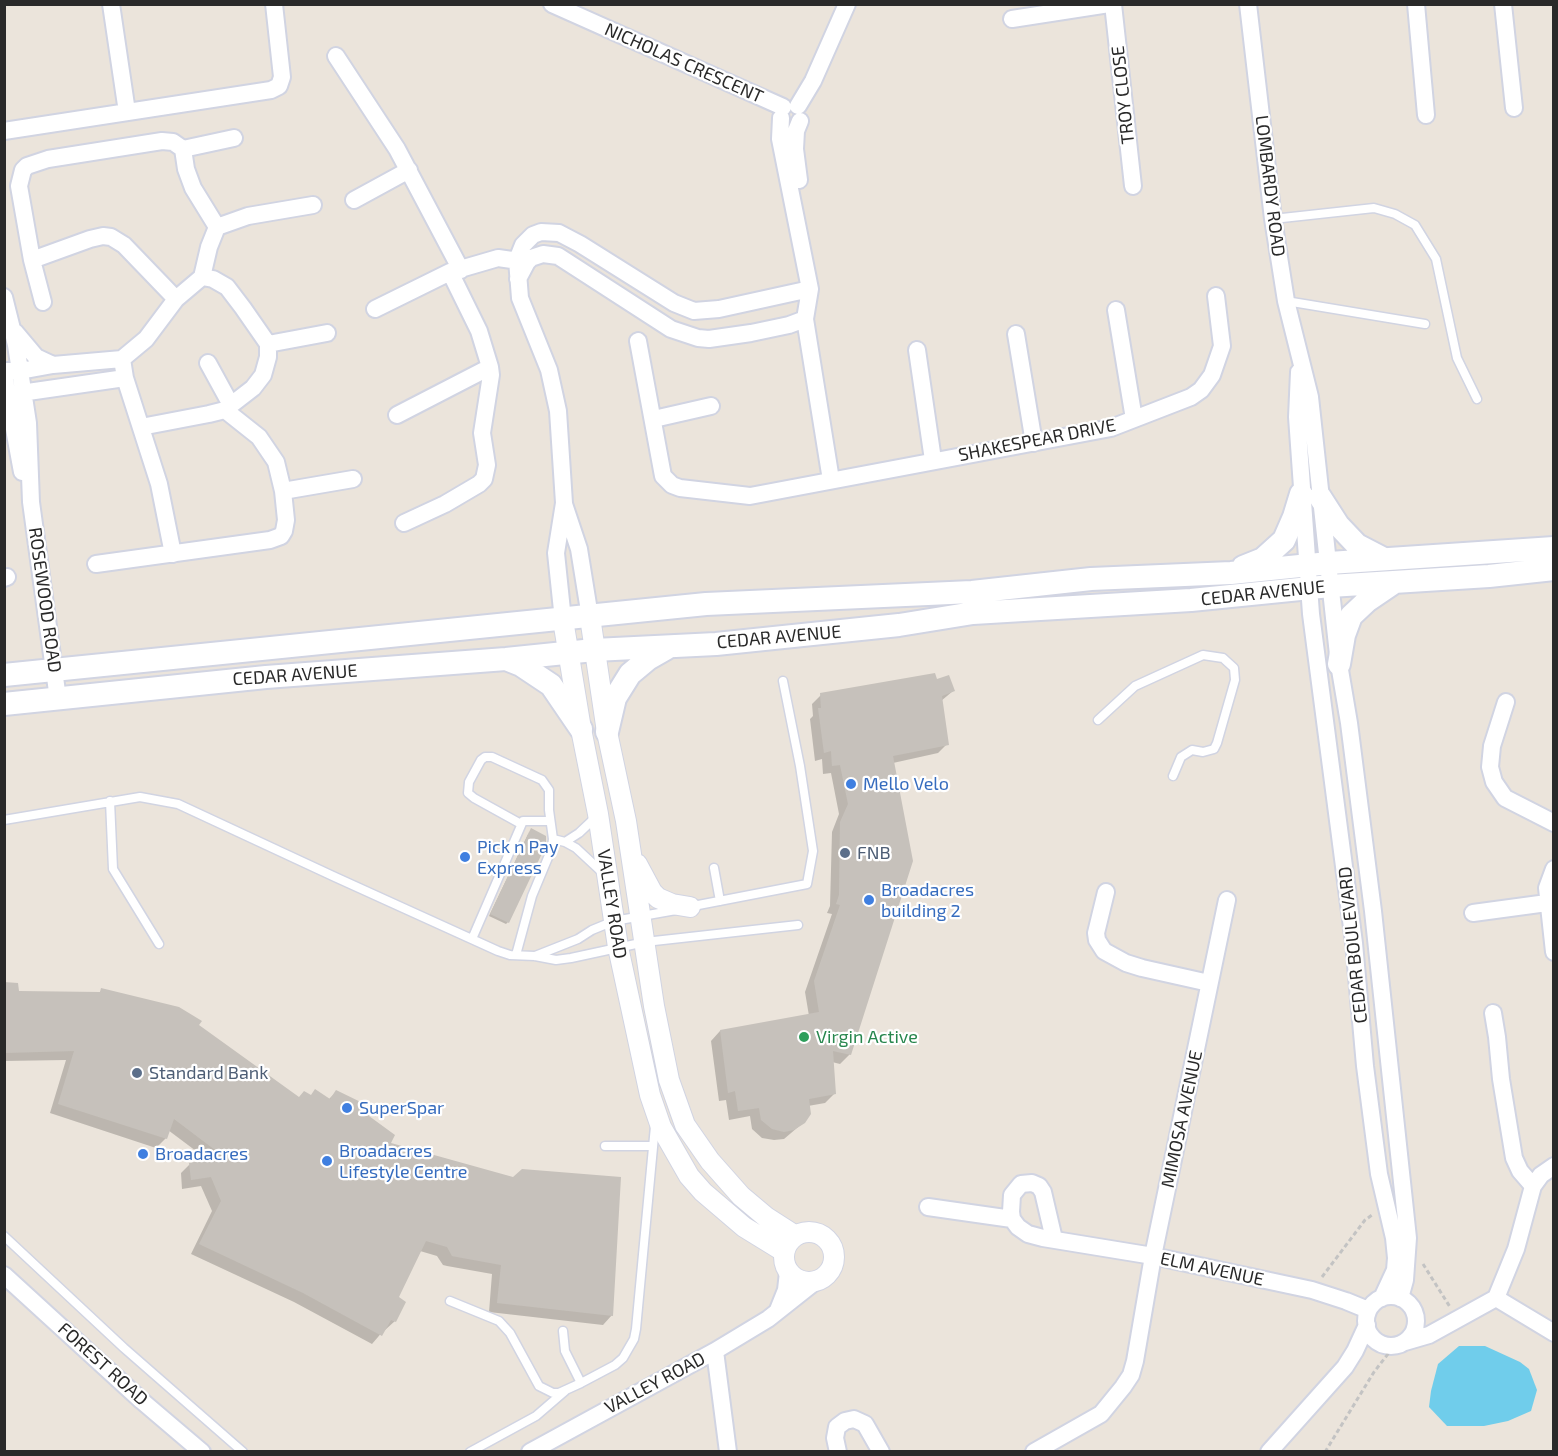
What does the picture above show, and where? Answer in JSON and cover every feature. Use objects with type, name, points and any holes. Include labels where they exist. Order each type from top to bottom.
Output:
[{"type":"main road","points":[[1231,573],[1263,559],[1284,540],[1294,517],[1311,496],[1357,545],[1385,560]]},
{"type":"main road","name":"CEDAR AVENUE","points":[[4,675],[706,604],[972,592],[1091,579],[1231,573],[1319,564],[1554,548]]},
{"type":"main road","name":"CEDAR AVENUE","points":[[4,704],[245,679],[594,650],[716,644],[888,627],[973,613],[1191,600],[1320,587],[1502,575],[1554,569]]},
{"type":"main road","points":[[1339,664],[1344,635],[1351,616],[1367,601],[1396,581]]},
{"type":"main road","points":[[607,732],[615,698],[630,674],[648,659],[673,645]]},
{"type":"main road","points":[[506,659],[520,665],[551,685],[581,729]]},
{"type":"street","points":[[111,4],[127,112]]},
{"type":"street","points":[[4,131],[271,90],[279,86],[282,77],[274,4]]},
{"type":"street","name":"NICHOLAS CRESCENT","points":[[552,4],[790,113],[780,139],[810,289],[805,319]]},
{"type":"street","points":[[790,113],[813,81],[847,4]]},
{"type":"street","points":[[1012,19],[1111,4]]},
{"type":"street","name":"TROY CLOSE","points":[[1111,4],[1133,186]]},
{"type":"street","name":"LOMBARDY ROAD","points":[[1248,4],[1273,219],[1286,301],[1300,366],[1297,417],[1311,496],[1320,587]]},
{"type":"street","points":[[1416,4],[1426,115]]},
{"type":"street","points":[[1503,4],[1514,108]]},
{"type":"street","points":[[336,56],[409,170],[455,271],[479,331],[490,367],[491,375],[482,433],[487,465],[484,479],[445,504],[404,523]]},
{"type":"street","points":[[183,149],[234,138]]},
{"type":"street","points":[[10,373],[53,365],[122,358],[146,339],[176,299],[202,277],[217,227],[193,188],[186,169],[183,149],[173,142],[162,141],[48,159],[27,166],[23,170],[19,186],[32,260],[43,302]]},
{"type":"street","points":[[354,200],[409,170]]},
{"type":"street","points":[[217,227],[248,216],[313,205]]},
{"type":"street","points":[[522,261],[523,245],[533,235],[541,232],[559,233],[685,309],[703,311],[810,289]]},
{"type":"street","points":[[32,260],[97,237],[111,237],[124,245],[176,299]]},
{"type":"street","points":[[375,309],[455,271],[498,258],[522,261],[543,254],[564,259],[647,314],[685,335],[709,339],[789,325],[805,319],[831,480]]},
{"type":"street","name":"VALLEY ROAD","points":[[522,261],[518,279],[520,298],[553,384],[558,411],[564,503],[556,553],[568,653],[598,814],[618,947],[650,1095],[661,1127],[689,1176],[703,1192],[744,1227],[789,1243]]},
{"type":"street","points":[[141,427],[228,407],[253,387],[263,375],[268,357],[268,344],[232,293],[219,282],[202,277]]},
{"type":"street","points":[[647,314],[661,294]]},
{"type":"street","name":"SHAKESPEAR DRIVE","points":[[654,419],[663,476],[672,485],[746,496],[1111,429],[1191,397],[1201,390],[1212,375],[1222,346],[1216,296]]},
{"type":"street","name":"ROSEWOOD ROAD","points":[[4,297],[12,326],[10,401],[24,481],[31,502]]},
{"type":"street","points":[[1116,310],[1134,419]]},
{"type":"street","points":[[12,326],[28,350],[44,362],[53,365]]},
{"type":"street","points":[[268,344],[327,333]]},
{"type":"street","points":[[1016,334],[1034,443]]},
{"type":"street","points":[[638,341],[654,419],[711,406]]},
{"type":"street","points":[[917,350],[933,460]]},
{"type":"street","points":[[122,358],[125,378],[159,484],[173,554]]},
{"type":"street","points":[[96,564],[270,540],[281,536],[284,531],[286,520],[283,491],[276,462],[259,437],[228,407],[208,363]]},
{"type":"street","points":[[397,415],[490,367]]},
{"type":"street","points":[[10,401],[125,378]]},
{"type":"street","name":"ROSEWOOD ROAD","points":[[10,401],[28,423],[31,502],[58,699]]},
{"type":"street","points":[[283,491],[352,479]]},
{"type":"street","name":"VALLEY ROAD","points":[[564,503],[579,549],[607,732],[626,821],[639,917],[661,1047],[676,1101],[685,1125],[710,1161],[741,1196],[766,1217],[789,1243]]},
{"type":"street","name":"CEDAR BOULEVARD","points":[[1320,587],[1339,664],[1349,723],[1370,888],[1408,1238],[1405,1280],[1400,1298]]},
{"type":"street","name":"CEDAR BOULEVARD","points":[[1320,587],[1368,1089],[1382,1191],[1394,1238],[1396,1258],[1395,1270],[1382,1298]]},
{"type":"street","points":[[1506,702],[1492,746],[1490,766],[1494,782],[1505,798],[1554,823]]},
{"type":"street","points":[[631,854],[652,892],[663,900],[690,907]]},
{"type":"street","points":[[1554,869],[1547,883],[1547,903],[1554,952]]},
{"type":"street","points":[[1106,892],[1096,933],[1097,940],[1104,951],[1126,963],[1142,968],[1209,983]]},
{"type":"street","name":"MIMOSA AVENUE","points":[[1034,1452],[1101,1414],[1131,1375],[1153,1256],[1227,900]]},
{"type":"street","points":[[1473,913],[1547,903]]},
{"type":"street","points":[[1493,1014],[1500,1079],[1514,1158],[1533,1186]]},
{"type":"street","points":[[1368,1089],[1391,1087]]},
{"type":"street","points":[[657,1113],[676,1101]]},
{"type":"street","points":[[1278,1452],[1356,1364],[1374,1350],[1429,1335],[1496,1298],[1516,1249],[1533,1186],[1541,1175],[1554,1166]]},
{"type":"street","points":[[1012,1219],[1010,1205],[1012,1195],[1022,1184],[1032,1183],[1039,1186],[1045,1196],[1047,1215],[1054,1239]]},
{"type":"street","name":"ELM AVENUE","points":[[928,1207],[1012,1219],[1028,1234],[1153,1256],[1312,1290],[1346,1301],[1367,1318]]},
{"type":"street","points":[[811,1231],[821,1234],[828,1240],[834,1262],[824,1277],[816,1281],[801,1281],[788,1272],[784,1264],[789,1243],[802,1232],[811,1231]]},
{"type":"street","points":[[777,1311],[786,1290],[788,1272]]},
{"type":"street","name":"FOREST ROAD","points":[[4,1275],[142,1401],[202,1452]]},
{"type":"street","name":"VALLEY ROAD","points":[[530,1452],[715,1351],[768,1319],[816,1281]]},
{"type":"street","points":[[1269,1452],[1345,1367],[1359,1343],[1367,1318],[1382,1298],[1400,1298],[1408,1303],[1414,1310],[1415,1329],[1394,1345],[1376,1341],[1370,1334],[1367,1318]]},
{"type":"street","points":[[1496,1298],[1554,1333]]},
{"type":"street","points":[[1416,1319],[1430,1324],[1444,1325]]},
{"type":"street","points":[[715,1351],[728,1452]]},
{"type":"street","points":[[838,1452],[835,1438],[837,1427],[845,1421],[854,1419],[865,1424],[880,1452]]},
{"type":"lane","points":[[1273,219],[1374,208],[1395,214],[1415,225],[1436,259],[1457,358],[1477,399]]},
{"type":"lane","points":[[1286,301],[1425,324]]},
{"type":"lane","points":[[1098,720],[1135,686],[1203,655],[1223,658],[1234,668],[1235,680],[1217,743],[1214,749],[1203,752],[1192,750],[1181,758],[1173,776]]},
{"type":"lane","points":[[535,956],[578,939],[614,921],[807,884],[813,851],[800,766],[783,681]]},
{"type":"lane","points":[[516,955],[532,896],[552,848],[553,839],[549,821],[550,795],[546,783],[492,757],[485,757],[469,782],[468,793],[521,824]]},
{"type":"lane","points":[[4,820],[110,801],[147,797],[178,804],[498,951],[516,955],[556,960],[645,942],[798,925]]},
{"type":"lane","points":[[110,801],[113,869],[159,944]]},
{"type":"lane","points":[[565,842],[579,833],[598,814]]},
{"type":"lane","points":[[472,939],[521,824],[525,820],[549,821]]},
{"type":"lane","points":[[553,839],[576,848],[608,878]]},
{"type":"lane","points":[[714,868],[720,901]]},
{"type":"lane","points":[[450,1301],[499,1321],[510,1333],[539,1386],[553,1393],[566,1390],[615,1365],[629,1351],[634,1339],[657,1113]]},
{"type":"lane","points":[[605,1146],[652,1146]]},
{"type":"lane","points":[[4,1236],[124,1348],[243,1452]]},
{"type":"lane","points":[[563,1331],[565,1351],[581,1383]]},
{"type":"lane","points":[[470,1452],[536,1416],[566,1390]]},
{"type":"path","points":[[1312,1290],[1365,1220],[1374,1214],[1387,1211]]},
{"type":"path","points":[[1420,1259],[1447,1304],[1462,1316]]},
{"type":"path","points":[[1326,1452],[1374,1372],[1394,1345]]},
{"type":"water","points":[[1459,1346],[1485,1346],[1520,1362],[1529,1369],[1537,1390],[1531,1411],[1508,1421],[1484,1426],[1447,1426],[1429,1407],[1431,1391],[1438,1364]]},
{"type":"building","name":"Broadacres building 2","points":[[935,673],[937,679],[949,675],[955,691],[942,696],[949,745],[893,756],[913,861],[851,1055],[833,1051],[836,1094],[809,1099],[811,1114],[805,1123],[794,1130],[784,1132],[772,1129],[761,1120],[759,1108],[738,1111],[735,1091],[728,1093],[720,1030],[819,1012],[814,981],[840,905],[836,904],[839,895],[840,822],[848,804],[840,765],[832,766],[831,751],[824,753],[818,708],[821,708],[820,693]]},
{"type":"building","points":[[531,828],[546,836],[546,845],[509,923],[490,914]]},
{"type":"building","name":"Broadacres Lifestyle Centre","points":[[4,982],[18,983],[19,991],[100,992],[101,988],[179,1007],[202,1021],[199,1025],[299,1097],[304,1091],[311,1095],[315,1089],[330,1099],[336,1090],[373,1108],[369,1116],[395,1135],[391,1143],[513,1177],[522,1169],[621,1177],[613,1316],[497,1303],[501,1265],[452,1256],[447,1247],[426,1241],[399,1297],[406,1302],[396,1322],[391,1320],[382,1336],[303,1293],[199,1244],[221,1201],[211,1177],[191,1180],[189,1163],[223,1156],[174,1119],[167,1139],[58,1104],[74,1051],[4,1053]]},
{"type":"place","name":"Mello Velo","points":[[851,784]]},
{"type":"place","name":"FNB","points":[[845,853]]},
{"type":"place","name":"Pick n Pay Express","points":[[465,857]]},
{"type":"place","name":"Broadacres building 2","points":[[869,900]]},
{"type":"place","name":"Virgin Active","points":[[804,1037]]},
{"type":"place","name":"Standard Bank","points":[[137,1073]]},
{"type":"place","name":"SuperSpar","points":[[347,1108]]},
{"type":"place","name":"Broadacres","points":[[143,1154]]},
{"type":"place","name":"Broadacres Lifestyle Centre","points":[[327,1161]]}]
